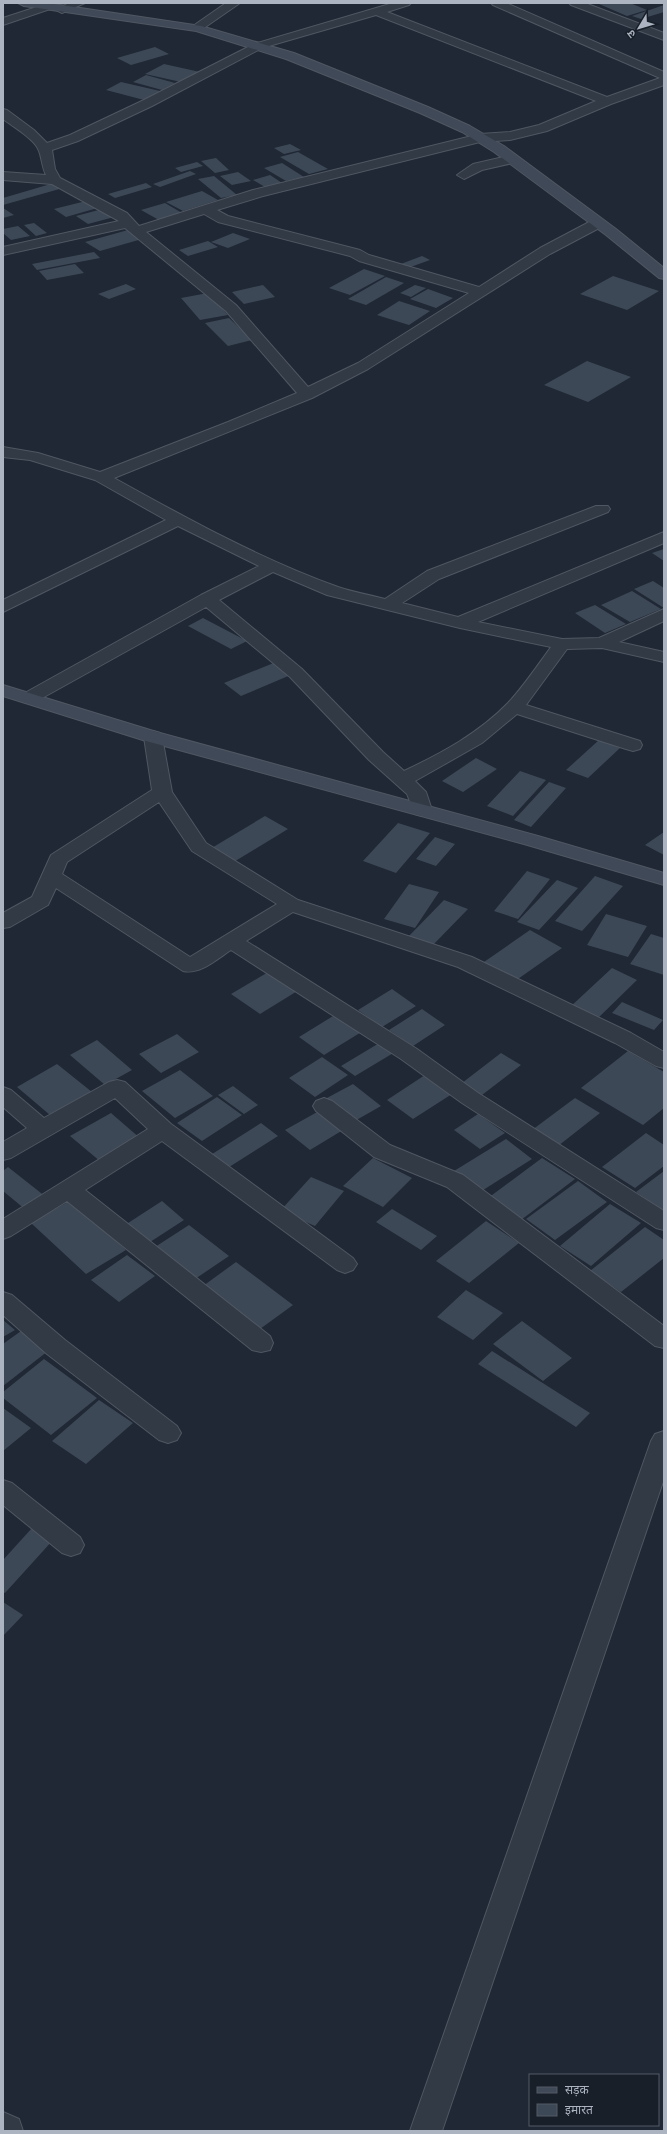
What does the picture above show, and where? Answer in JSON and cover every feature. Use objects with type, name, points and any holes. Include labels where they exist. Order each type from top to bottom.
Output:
[{"type":"main road","points":[[24,3],[62,10],[197,28],[290,56],[358,82],[466,129],[512,159],[598,223],[664,275]]},
{"type":"main road","points":[[3,690],[153,736],[422,810],[664,879]]},
{"type":"street","points":[[62,10],[79,3]]},
{"type":"street","points":[[197,28],[234,3]]},
{"type":"street","points":[[45,148],[74,138],[148,103],[258,46],[405,3]]},
{"type":"street","points":[[497,3],[664,76]]},
{"type":"street","points":[[576,3],[664,37]]},
{"type":"street","points":[[3,22],[46,6]]},
{"type":"street","points":[[375,11],[607,101]]},
{"type":"street","points":[[3,251],[132,227],[205,209],[258,193],[480,138],[510,136],[543,128],[607,101],[664,81]]},
{"type":"street","points":[[3,113],[30,133],[45,148],[49,169],[55,180]]},
{"type":"street","points":[[464,175],[478,167],[512,159]]},
{"type":"street","points":[[3,176],[55,180],[122,216],[132,227],[231,308],[307,395]]},
{"type":"street","points":[[205,209],[223,219],[355,253],[364,258],[481,292]]},
{"type":"street","points":[[101,477],[254,418],[307,395],[363,366],[545,251],[598,223]]},
{"type":"street","points":[[3,452],[32,456],[101,477],[178,520],[272,566],[333,591],[460,623],[562,644],[602,643],[664,657]]},
{"type":"street","points":[[388,605],[433,575],[602,509]]},
{"type":"street","points":[[3,607],[178,520]]},
{"type":"street","points":[[460,623],[664,537]]},
{"type":"street","points":[[29,698],[208,599],[272,566]]},
{"type":"street","points":[[208,599],[296,673],[376,756],[416,792],[422,810]]},
{"type":"street","points":[[602,643],[664,614]]},
{"type":"street","points":[[402,780],[440,762],[479,738],[514,708],[562,644]]},
{"type":"street","points":[[514,708],[633,745]]},
{"type":"street","points":[[153,736],[162,792],[199,847],[291,904],[465,962],[623,1038],[664,1061]]},
{"type":"street","points":[[3,922],[41,901],[58,859],[162,792]]},
{"type":"street","points":[[51,876],[190,966],[291,904]]},
{"type":"street","points":[[231,941],[409,1054],[470,1098],[664,1222]]},
{"type":"street","points":[[3,1152],[117,1088],[163,1130],[346,1264]]},
{"type":"street","points":[[3,1095],[42,1129]]},
{"type":"street","points":[[324,1106],[382,1151],[455,1181],[664,1339]]},
{"type":"street","points":[[3,1230],[163,1130]]},
{"type":"street","points":[[69,1190],[262,1343]]},
{"type":"street","points":[[3,1301],[56,1346],[168,1433]]},
{"type":"street","points":[[426,2131],[664,1440]]},
{"type":"street","points":[[3,1490],[71,1545]]},
{"type":"street","points":[[3,2128],[7,2131]]},
{"type":"building","points":[[630,3],[647,10],[627,16],[599,4]]},
{"type":"building","points":[[664,5],[664,12],[641,19],[632,16]]},
{"type":"building","points":[[155,47],[169,54],[131,65],[117,58]]},
{"type":"building","points":[[164,64],[200,72],[181,82],[145,74]]},
{"type":"building","points":[[146,75],[175,83],[162,90],[133,82]]},
{"type":"building","points":[[121,82],[160,91],[144,100],[106,90]]},
{"type":"building","points":[[290,144],[301,150],[284,154],[274,148]]},
{"type":"building","points":[[298,152],[328,169],[309,174],[280,157]]},
{"type":"building","points":[[216,158],[229,170],[215,173],[201,161]]},
{"type":"building","points":[[197,162],[203,166],[181,172],[175,168]]},
{"type":"building","points":[[282,163],[304,177],[286,181],[264,168]]},
{"type":"building","points":[[190,171],[196,174],[160,187],[153,184]]},
{"type":"building","points":[[238,172],[251,181],[232,185],[220,176]]},
{"type":"building","points":[[270,175],[282,183],[265,187],[253,180]]},
{"type":"building","points":[[214,176],[237,195],[221,198],[198,179]]},
{"type":"building","points":[[54,183],[63,188],[3,205],[3,198]]},
{"type":"building","points":[[146,183],[152,187],[115,198],[108,194]]},
{"type":"building","points":[[202,191],[218,200],[183,211],[166,202]]},
{"type":"building","points":[[90,200],[101,207],[66,217],[54,209]]},
{"type":"building","points":[[165,203],[182,213],[159,220],[141,210]]},
{"type":"building","points":[[3,208],[14,215],[3,218]]},
{"type":"building","points":[[106,208],[118,216],[88,224],[76,216]]},
{"type":"building","points":[[34,223],[47,233],[36,236],[24,225]]},
{"type":"building","points":[[18,226],[30,236],[11,240],[3,233],[3,229]]},
{"type":"building","points":[[128,230],[142,239],[100,251],[85,242]]},
{"type":"building","points":[[233,233],[250,239],[228,248],[211,242]]},
{"type":"building","points":[[208,241],[218,247],[188,256],[179,250]]},
{"type":"building","points":[[94,252],[100,258],[37,270],[32,264]]},
{"type":"building","points":[[422,256],[430,260],[405,269],[398,265]]},
{"type":"building","points":[[75,264],[84,273],[47,280],[39,271]]},
{"type":"building","points":[[364,269],[385,276],[350,295],[329,288]]},
{"type":"building","points":[[613,276],[659,291],[627,310],[580,294]]},
{"type":"building","points":[[386,277],[404,283],[366,305],[348,299]]},
{"type":"building","points":[[126,284],[136,289],[109,299],[98,294]]},
{"type":"building","points":[[263,285],[275,297],[244,304],[232,292]]},
{"type":"building","points":[[415,285],[426,288],[411,297],[400,293]]},
{"type":"building","points":[[428,289],[453,298],[436,308],[410,299]]},
{"type":"building","points":[[208,293],[228,315],[200,320],[181,298]]},
{"type":"building","points":[[399,301],[430,311],[409,325],[377,315]]},
{"type":"building","points":[[229,318],[252,340],[228,346],[205,323]]},
{"type":"building","points":[[587,361],[631,377],[588,402],[544,385]]},
{"type":"building","points":[[664,549],[664,561],[652,553]]},
{"type":"building","points":[[653,581],[664,588],[664,608],[634,589]]},
{"type":"building","points":[[632,591],[661,609],[630,622],[601,605]]},
{"type":"building","points":[[595,605],[626,624],[605,633],[575,613]]},
{"type":"building","points":[[203,618],[247,641],[231,649],[188,626]]},
{"type":"building","points":[[276,662],[293,674],[241,696],[224,683]]},
{"type":"building","points":[[599,740],[620,748],[588,778],[566,770]]},
{"type":"building","points":[[476,758],[497,769],[463,792],[442,781]]},
{"type":"building","points":[[520,771],[546,780],[513,816],[487,806]]},
{"type":"building","points":[[549,782],[566,788],[531,827],[514,820]]},
{"type":"building","points":[[265,816],[288,829],[232,863],[210,849]]},
{"type":"building","points":[[398,823],[430,833],[396,873],[363,861]]},
{"type":"building","points":[[664,832],[664,855],[645,845]]},
{"type":"building","points":[[435,837],[455,844],[436,866],[416,859]]},
{"type":"building","points":[[527,871],[550,879],[518,919],[494,911]]},
{"type":"building","points":[[595,876],[623,886],[582,931],[555,921]]},
{"type":"building","points":[[557,880],[578,888],[539,930],[517,922]]},
{"type":"building","points":[[409,884],[439,892],[415,928],[384,919]]},
{"type":"building","points":[[444,900],[468,909],[432,946],[408,937]]},
{"type":"building","points":[[606,914],[647,926],[628,957],[587,945]]},
{"type":"building","points":[[530,930],[562,948],[515,981],[484,962]]},
{"type":"building","points":[[651,934],[664,938],[664,975],[630,964]]},
{"type":"building","points":[[612,968],[637,980],[595,1021],[569,1008]]},
{"type":"building","points":[[270,971],[299,990],[260,1014],[231,994]]},
{"type":"building","points":[[392,989],[416,1006],[382,1027],[358,1010]]},
{"type":"building","points":[[622,1002],[663,1020],[654,1030],[612,1013]]},
{"type":"building","points":[[422,1009],[445,1025],[413,1046],[389,1030]]},
{"type":"building","points":[[338,1013],[363,1031],[324,1055],[299,1037]]},
{"type":"building","points":[[177,1034],[199,1052],[161,1073],[139,1054]]},
{"type":"building","points":[[97,1040],[132,1070],[105,1085],[70,1055]]},
{"type":"building","points":[[381,1042],[395,1052],[355,1076],[341,1066]]},
{"type":"building","points":[[628,1051],[664,1072],[664,1108],[643,1125],[581,1088]]},
{"type":"building","points":[[501,1053],[521,1065],[482,1095],[462,1083]]},
{"type":"building","points":[[322,1057],[348,1075],[315,1097],[289,1078]]},
{"type":"building","points":[[57,1064],[92,1092],[50,1115],[17,1087]]},
{"type":"building","points":[[180,1070],[213,1096],[175,1118],[142,1091]]},
{"type":"building","points":[[425,1075],[452,1094],[413,1119],[387,1100]]},
{"type":"building","points":[[353,1084],[381,1106],[353,1122],[325,1099]]},
{"type":"building","points":[[233,1086],[258,1105],[244,1114],[218,1095]]},
{"type":"building","points":[[217,1097],[242,1115],[202,1141],[177,1123]]},
{"type":"building","points":[[575,1098],[600,1113],[558,1146],[532,1130]]},
{"type":"building","points":[[319,1111],[343,1130],[310,1150],[285,1130]]},
{"type":"building","points":[[111,1113],[141,1139],[101,1162],[70,1136]]},
{"type":"building","points":[[478,1114],[505,1133],[480,1149],[454,1130]]},
{"type":"building","points":[[261,1123],[278,1136],[226,1169],[209,1156]]},
{"type":"building","points":[[646,1133],[664,1145],[664,1166],[635,1188],[602,1167]]},
{"type":"building","points":[[506,1139],[532,1159],[480,1192],[454,1171]]},
{"type":"building","points":[[373,1158],[412,1178],[383,1207],[343,1186]]},
{"type":"building","points":[[542,1158],[575,1179],[521,1220],[488,1198]]},
{"type":"building","points":[[8,1167],[46,1197],[26,1210],[3,1191],[3,1171]]},
{"type":"building","points":[[664,1171],[664,1211],[636,1192]]},
{"type":"building","points":[[311,1177],[344,1191],[315,1226],[280,1211]]},
{"type":"building","points":[[578,1181],[607,1202],[555,1240],[526,1219]]},
{"type":"building","points":[[71,1200],[126,1250],[86,1274],[31,1223]]},
{"type":"building","points":[[162,1201],[184,1220],[147,1244],[125,1225]]},
{"type":"building","points":[[610,1204],[641,1223],[591,1266],[560,1246]]},
{"type":"building","points":[[392,1209],[437,1236],[421,1250],[376,1222]]},
{"type":"building","points":[[486,1221],[519,1243],[469,1283],[436,1261]]},
{"type":"building","points":[[189,1225],[229,1256],[195,1279],[155,1247]]},
{"type":"building","points":[[645,1227],[664,1240],[664,1258],[621,1292],[590,1271]]},
{"type":"building","points":[[127,1255],[155,1276],[119,1302],[91,1280]]},
{"type":"building","points":[[236,1262],[293,1305],[260,1329],[203,1286]]},
{"type":"building","points":[[466,1290],[503,1313],[473,1340],[437,1317]]},
{"type":"building","points":[[3,1320],[15,1330],[3,1337]]},
{"type":"building","points":[[522,1321],[572,1358],[543,1381],[493,1344]]},
{"type":"building","points":[[21,1331],[48,1351],[3,1386],[3,1344]]},
{"type":"building","points":[[492,1351],[590,1413],[576,1427],[478,1364]]},
{"type":"building","points":[[44,1359],[97,1398],[51,1435],[3,1398],[3,1392]]},
{"type":"building","points":[[99,1400],[133,1423],[86,1464],[52,1441]]},
{"type":"building","points":[[3,1408],[31,1428],[3,1451]]},
{"type":"building","points":[[32,1528],[53,1540],[5,1593],[3,1592],[3,1560]]},
{"type":"building","points":[[3,1602],[23,1615],[3,1636]]}]
